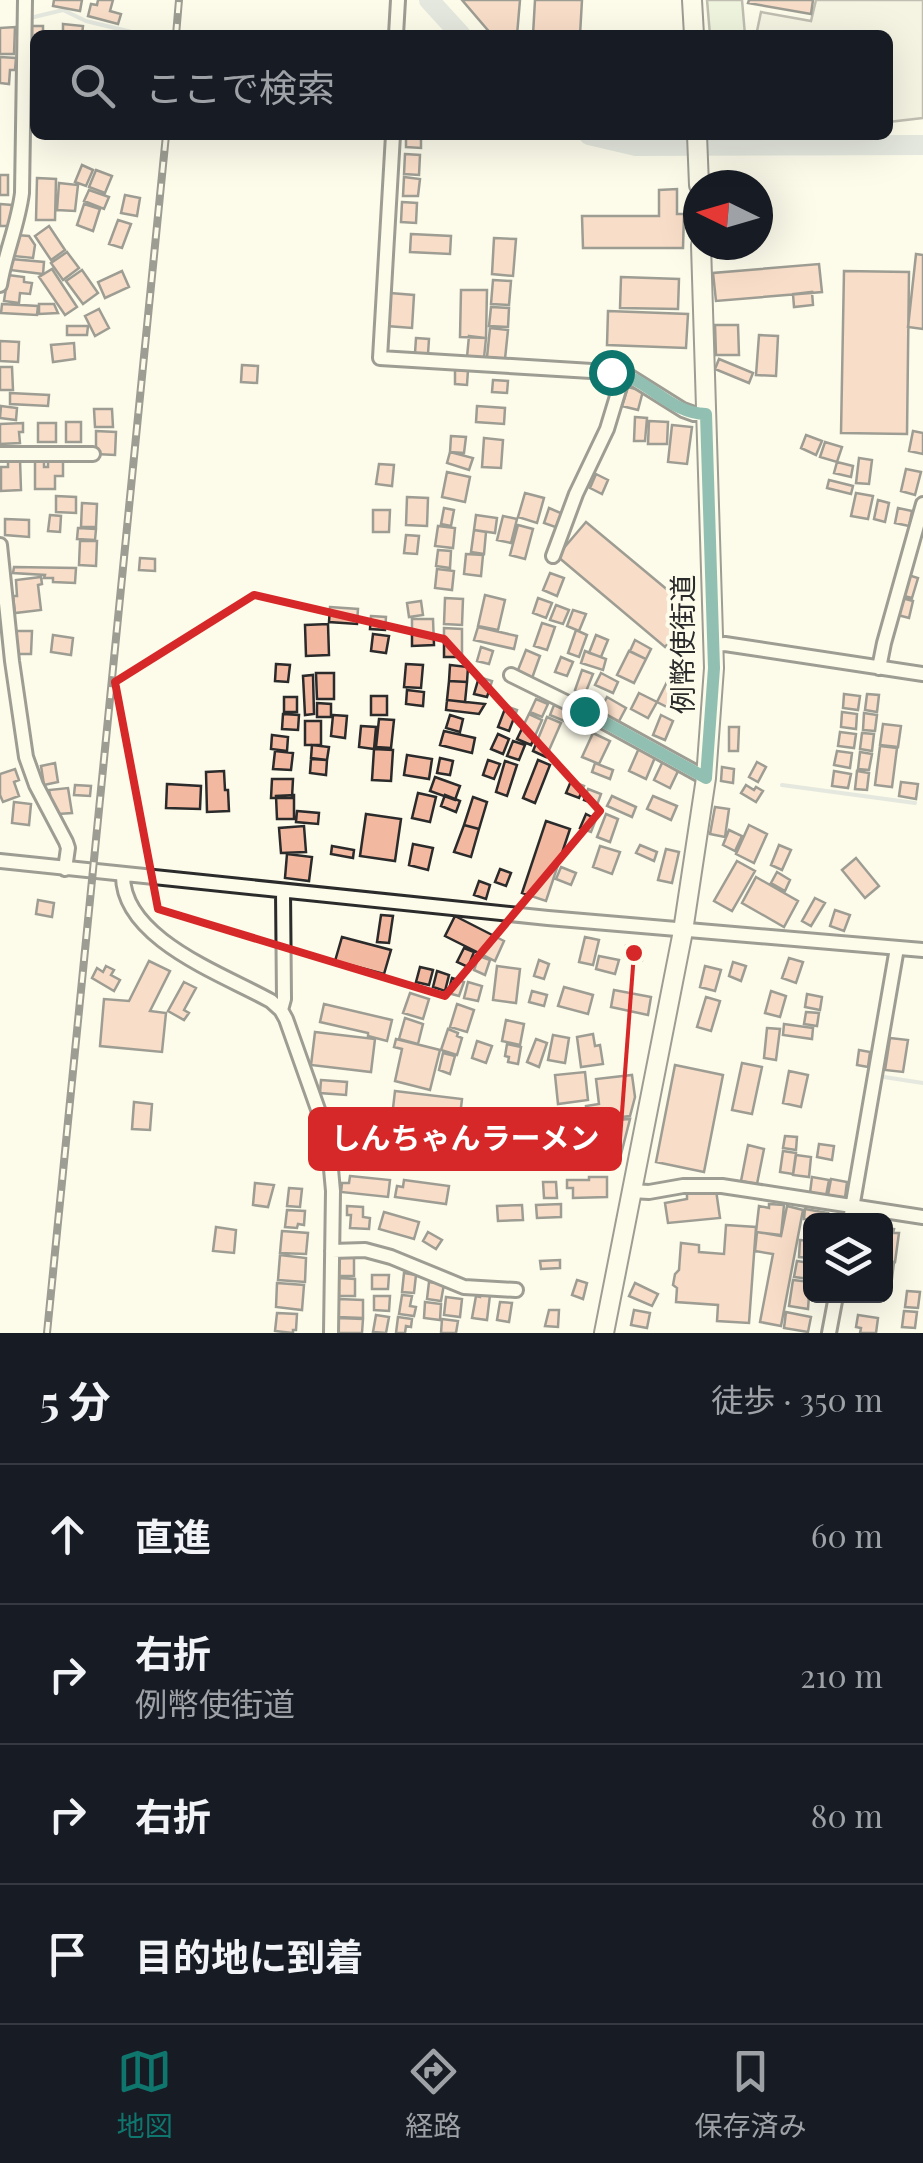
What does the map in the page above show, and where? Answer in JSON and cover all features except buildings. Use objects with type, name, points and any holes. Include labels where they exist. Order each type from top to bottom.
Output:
[{"type":"main road","points":[[692,0],[694,30]]},
{"type":"main road","points":[[697,140],[698,170]]},
{"type":"main road","name":"例幣使街道","points":[[604,1333],[684,930],[706,778],[714,645],[701,260]]},
{"type":"street","points":[[0,285],[18,223],[22,193],[24,0]]},
{"type":"street","points":[[396,30],[398,0]]},
{"type":"street","points":[[393,140],[380,358],[624,373],[682,410],[706,414]]},
{"type":"street","points":[[552,556],[607,429],[624,373]]},
{"type":"street","points":[[0,454],[93,454]]},
{"type":"street","points":[[879,668],[923,504]]},
{"type":"street","points":[[0,544],[26,757],[66,842],[65,868]]},
{"type":"street","points":[[714,645],[923,674]]},
{"type":"street","points":[[511,676],[706,778]]},
{"type":"street","points":[[0,861],[684,930],[923,950]]},
{"type":"street","points":[[123,874],[123,889],[130,906],[162,940],[272,1001],[294,1037],[326,1136],[333,1191],[331,1333]]},
{"type":"street","points":[[281,1010],[283,891]]},
{"type":"street","points":[[852,1213],[897,948]]},
{"type":"street","points":[[632,1191],[722,1186],[923,1217]]},
{"type":"street","points":[[332,1251],[365,1250],[391,1257],[464,1288],[516,1290]]},
{"type":"street","points":[[829,1333],[835,1303]]},
{"type":"highlighted area","points":[[254,595],[444,639],[600,811],[445,996],[158,909],[115,682]]},
{"type":"green space","points":[[707,0],[742,0],[745,30],[710,30]]},
{"type":"shaded area","points":[[816,0],[923,0],[923,118],[893,121],[893,30],[757,30],[761,12],[811,21]]},
{"type":"waterway","points":[[429,0],[456,30]]},
{"type":"waterway","points":[[30,18],[63,10],[86,21],[123,30]]},
{"type":"waterway","points":[[610,140],[636,146],[923,145]]},
{"type":"waterway","points":[[782,785],[915,803]]},
{"type":"waterway","points":[[884,1077],[923,1083]]},
{"type":"railway","points":[[176,30],[179,0]]},
{"type":"railway","points":[[47,1333],[166,140]]},
{"type":"place","name":"しんちゃんラーメン","points":[[634,953]]},
{"type":"route","points":[[584,711],[706,778],[714,668],[706,414],[682,410],[630,375],[611,372]]}]
